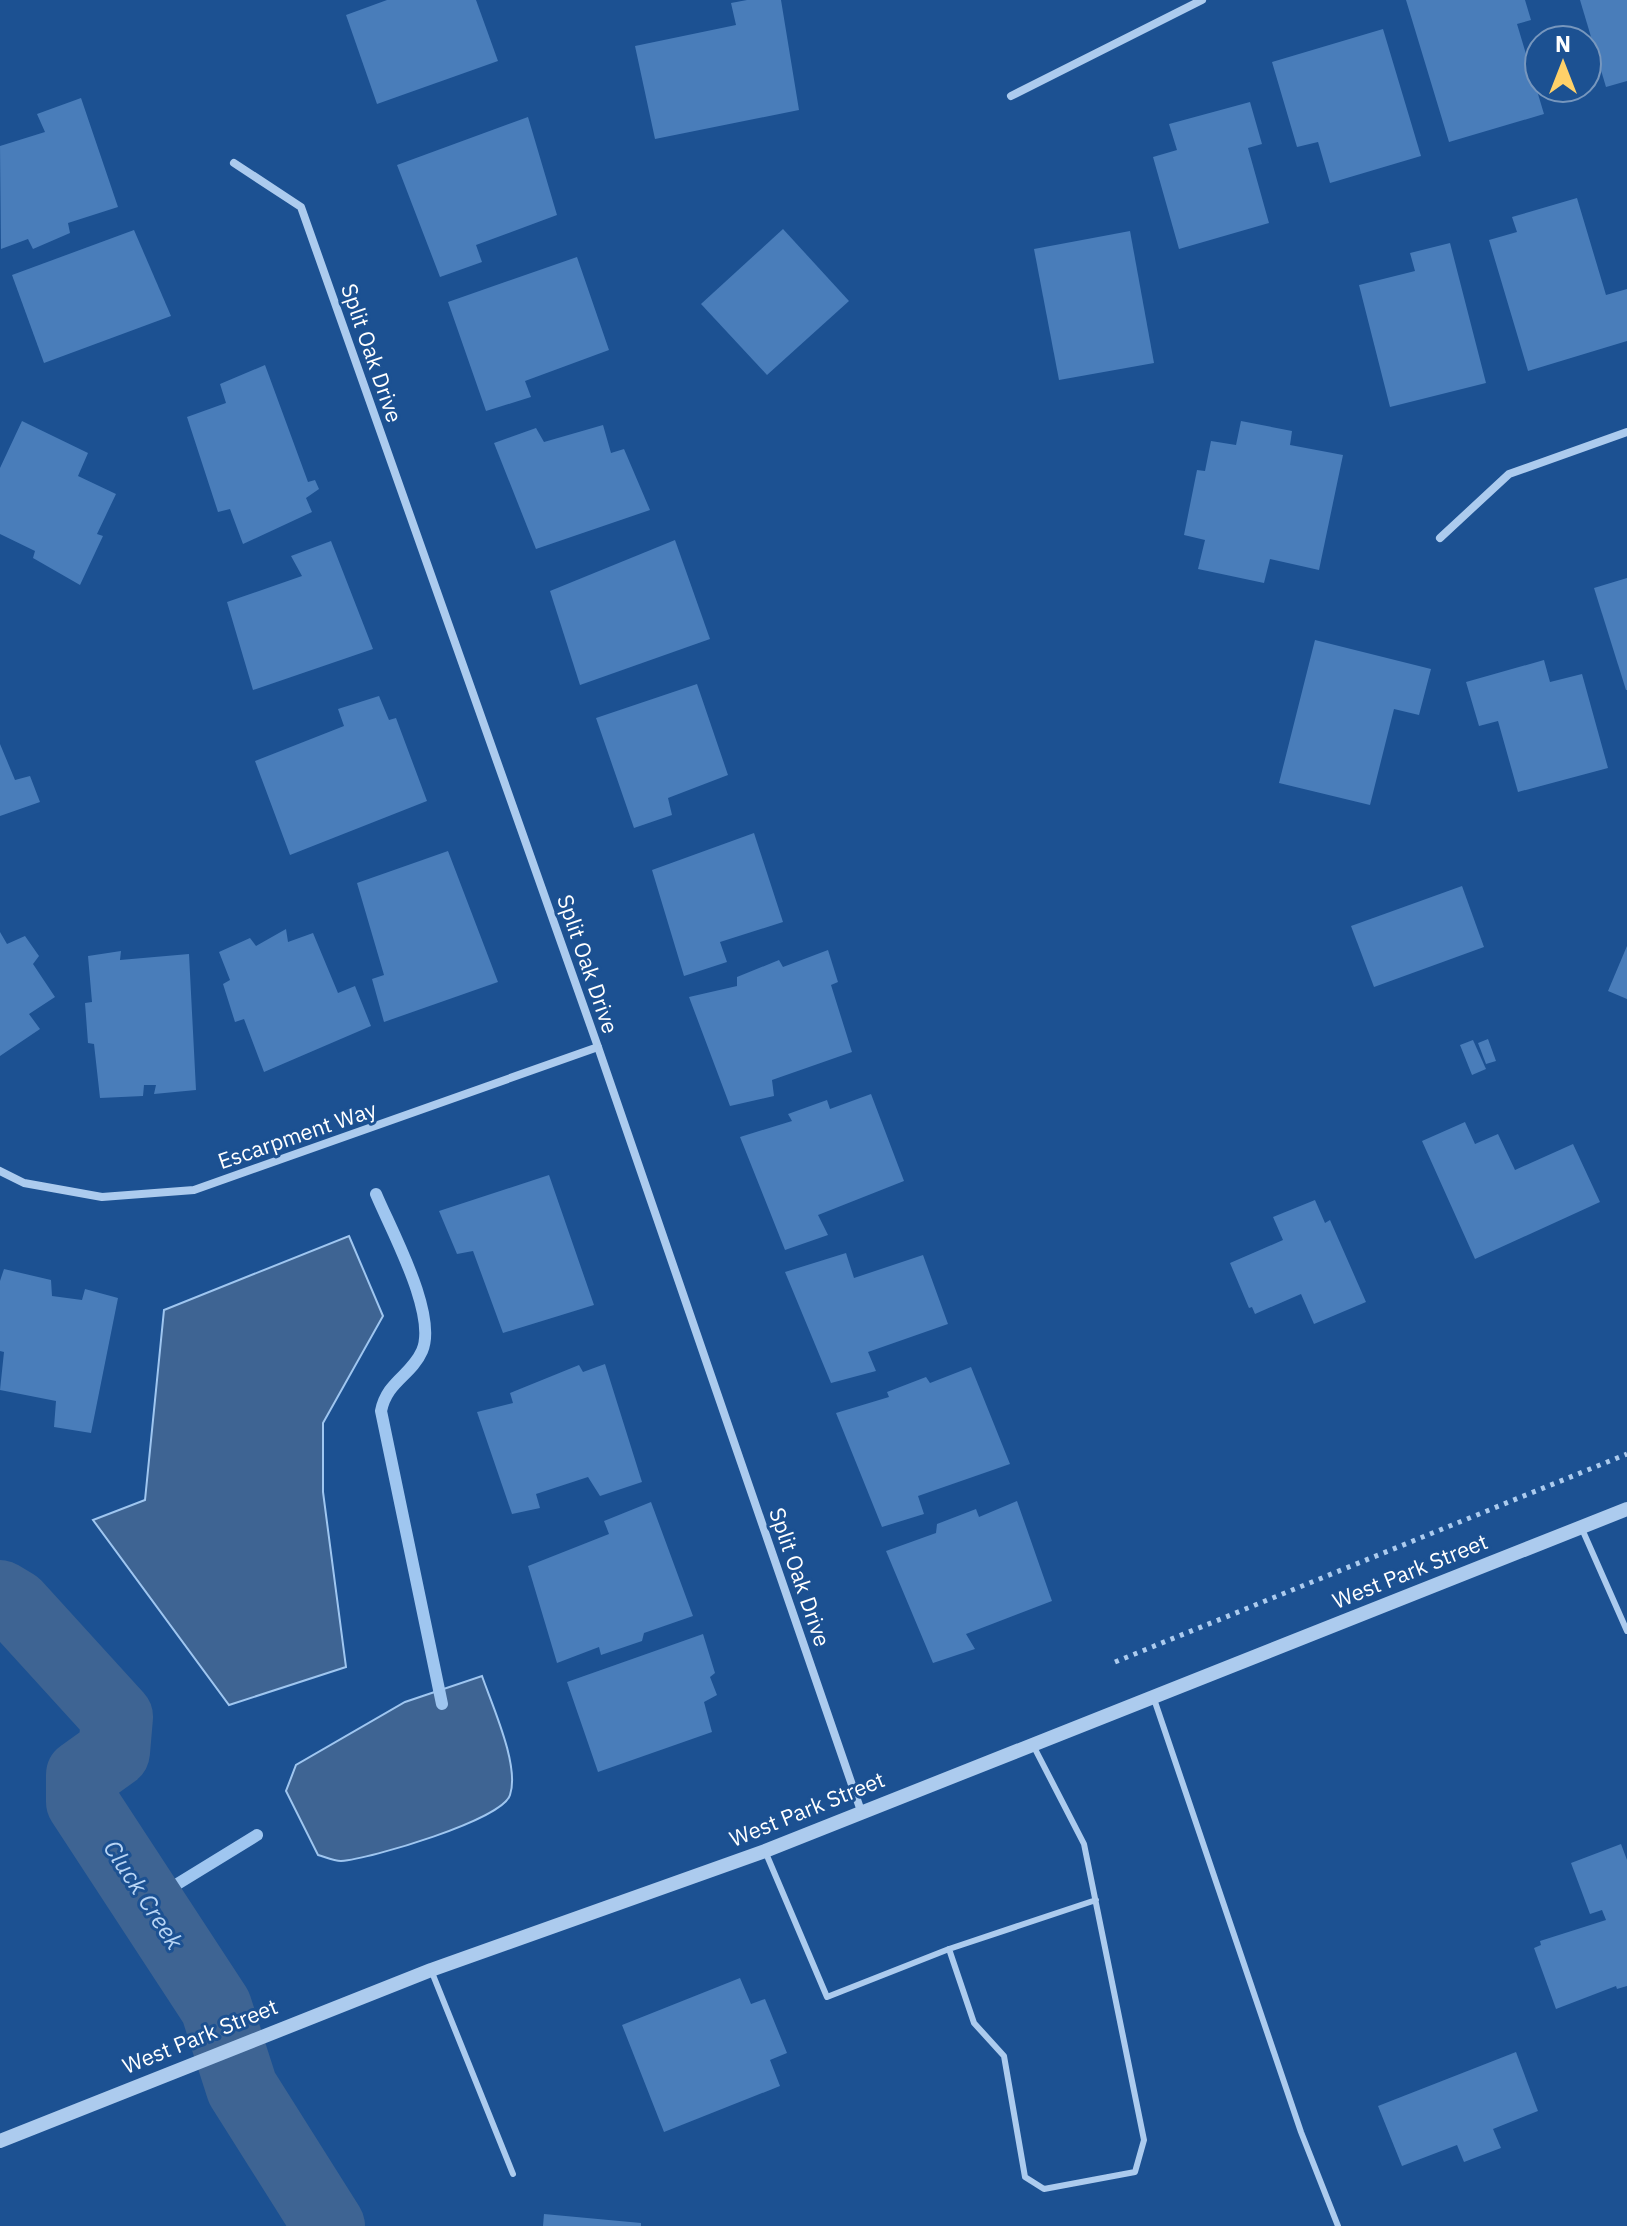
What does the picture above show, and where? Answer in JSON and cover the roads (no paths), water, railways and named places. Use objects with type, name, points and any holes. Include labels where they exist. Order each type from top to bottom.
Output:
[{"type":"street","points":[[1011,96],[1202,0]]},
{"type":"street","name":"Split Oak Drive","points":[[234,163],[301,207],[598,1047],[861,1811]]},
{"type":"street","points":[[1440,538],[1509,474],[1627,432]]},
{"type":"street","name":"Escarpment Way","points":[[0,1171],[24,1183],[102,1197],[194,1190],[598,1047]]},
{"type":"street","name":"West Park Street","points":[[0,2141],[169,2071],[431,1970],[765,1851],[1627,1509]]},
{"type":"lane","points":[[1581,1527],[1627,1631]]},
{"type":"lane","points":[[1153,1696],[1301,2132],[1338,2226]]},
{"type":"lane","points":[[949,1949],[974,2023],[1004,2056],[1025,2177],[1044,2189],[1135,2172],[1144,2140],[1084,1844],[1033,1744]]},
{"type":"lane","points":[[765,1851],[827,1997],[949,1949],[1096,1900]]},
{"type":"lane","points":[[431,1970],[513,2174]]},
{"type":"water","points":[[349,1236],[383,1316],[323,1423],[323,1492],[346,1667],[229,1705],[93,1520],[145,1500],[164,1310]]},
{"type":"water","points":[[482,1676],[504,1736],[511,1768],[510,1795],[502,1805],[484,1816],[433,1837],[379,1853],[341,1861],[318,1855],[286,1791],[296,1765],[405,1702]]},
{"type":"waterway","points":[[376,1194],[411,1272],[424,1316],[422,1351],[412,1367],[388,1392],[381,1411],[442,1704]]},
{"type":"waterway","name":"Cluck Creek","points":[[0,1596],[15,1605],[117,1717],[114,1752],[82,1775],[82,1802],[216,2007],[242,2088],[329,2226]]},
{"type":"waterway","points":[[148,1902],[257,1835]]}]
